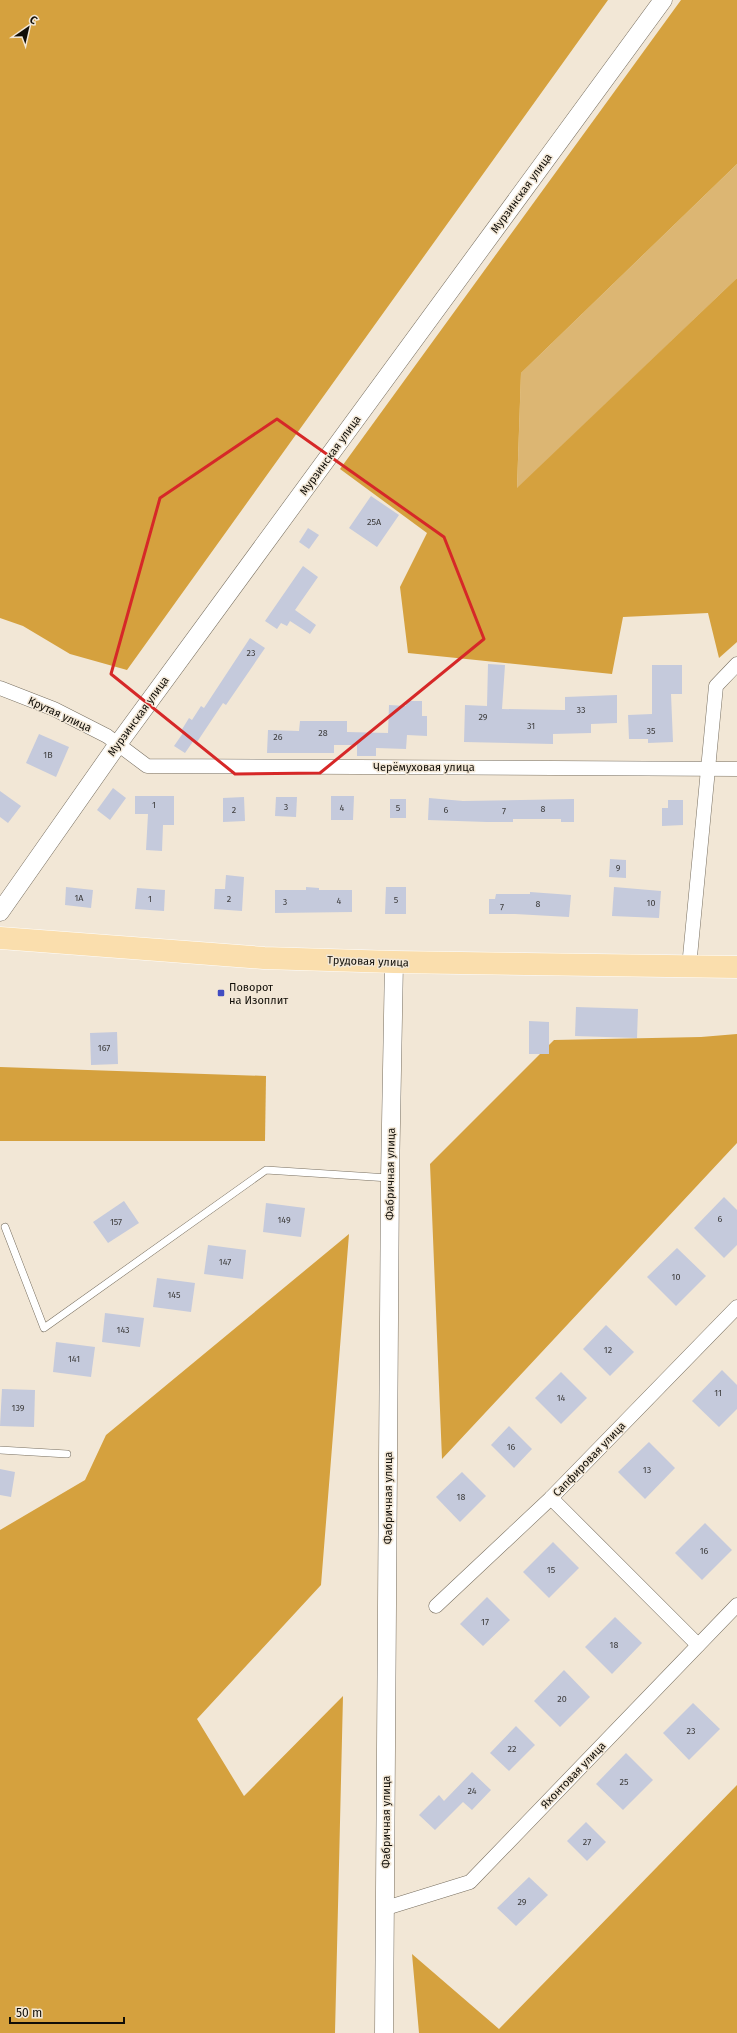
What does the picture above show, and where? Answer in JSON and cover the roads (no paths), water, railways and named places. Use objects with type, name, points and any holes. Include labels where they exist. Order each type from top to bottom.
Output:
[{"type":"main road","name":"Трудовая улица","points":[[0,938],[264,958],[394,962],[737,967]]},
{"type":"street","name":"Мурзинская улица","points":[[0,912],[118,744],[664,0]]},
{"type":"street","points":[[689,967],[716,686],[737,664]]},
{"type":"street","name":"Крутая улица","points":[[0,688],[54,709],[118,744]]},
{"type":"street","name":"Черёмуховая улица","points":[[118,744],[147,766],[737,769]]},
{"type":"street","name":"Фабричная улица","points":[[384,2033],[390,1178],[394,962]]},
{"type":"street","name":"Сапфировая улица","points":[[436,1606],[551,1498],[737,1307]]},
{"type":"street","points":[[551,1498],[698,1645]]},
{"type":"street","name":"Яхонтовая улица","points":[[386,1908],[470,1882],[737,1605]]},
{"type":"lane","points":[[5,1227],[44,1328],[266,1170],[390,1178]]},
{"type":"lane","points":[[0,1450],[67,1454]]},
{"type":"place","name":"Поворот на Изоплит","points":[[221,993]]}]
